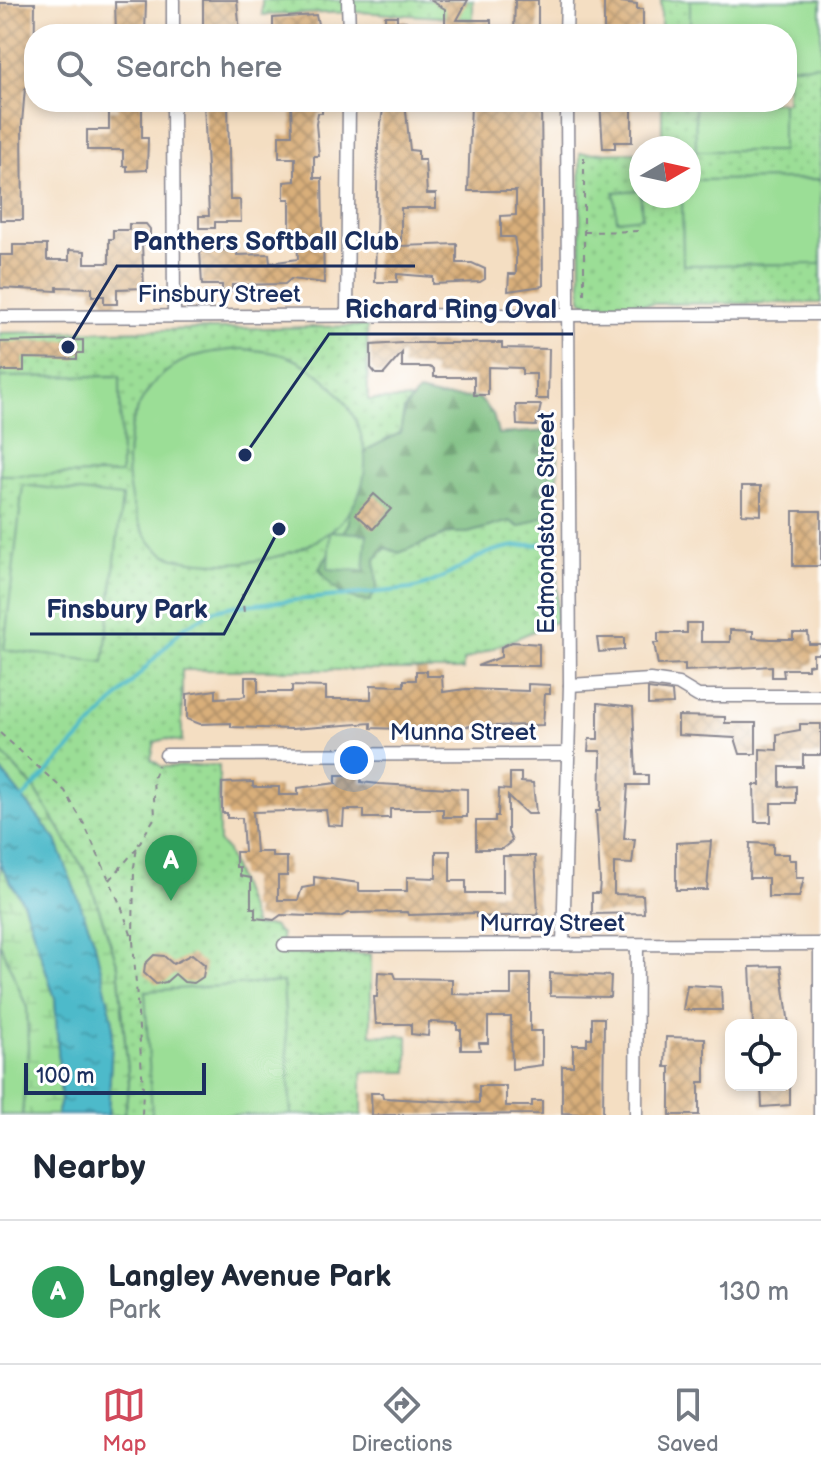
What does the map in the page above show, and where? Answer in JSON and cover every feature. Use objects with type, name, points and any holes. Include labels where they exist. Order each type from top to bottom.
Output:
[{"type":"street","points":[[173,0],[173,24]]},
{"type":"street","points":[[348,0],[349,24]]},
{"type":"street","points":[[566,24],[567,0]]},
{"type":"street","points":[[173,112],[174,316]]},
{"type":"street","points":[[347,316],[349,112]]},
{"type":"street","name":"Edmondstone Street","points":[[563,944],[570,685],[567,112]]},
{"type":"street","name":"Finsbury Street","points":[[0,317],[821,314]]},
{"type":"street","points":[[570,685],[650,680],[678,684],[698,696],[821,696]]},
{"type":"street","name":"Munna Street","points":[[166,755],[568,754]]},
{"type":"street","points":[[820,1115],[821,944]]},
{"type":"street","name":"Murray Street","points":[[284,945],[821,944]]},
{"type":"street","points":[[636,1115],[637,945]]},
{"type":"path","points":[[584,151],[584,295]]},
{"type":"path","points":[[584,232],[643,231]]},
{"type":"path","points":[[242,594],[244,613]]},
{"type":"path","points":[[0,733],[55,780],[74,804],[110,880],[133,940]]},
{"type":"path","points":[[110,880],[137,847],[155,817],[153,778],[166,755]]},
{"type":"path","points":[[137,847],[132,888],[142,1115]]},
{"type":"green space","points":[[262,0],[473,0],[473,19],[359,12],[262,15]]},
{"type":"green space","points":[[661,0],[821,0],[821,303],[587,304],[581,299],[580,153],[629,152],[629,208],[701,208],[701,136],[662,136],[662,112],[797,112],[797,24],[661,24]]},
{"type":"green space","points":[[690,0],[821,0],[821,65],[797,66],[797,24],[690,24]]},
{"type":"green space","points":[[695,112],[782,112],[782,151],[701,151],[701,136],[696,136]]},
{"type":"green space","points":[[821,179],[821,264],[683,265],[682,208],[701,208],[701,180]]},
{"type":"green space","points":[[629,191],[629,208],[641,208],[642,217],[617,220],[614,192]]},
{"type":"green space","points":[[367,326],[368,400],[460,399],[461,437],[558,436],[557,621],[463,661],[463,670],[182,670],[182,742],[166,739],[155,742],[151,759],[162,767],[219,765],[219,842],[226,849],[255,926],[272,926],[281,934],[282,954],[371,954],[371,1035],[408,1036],[408,1072],[362,1072],[362,1115],[124,1115],[129,1084],[118,966],[88,876],[35,789],[0,751],[0,333]]},
{"type":"green space","points":[[243,349],[296,360],[328,382],[341,397],[360,432],[365,471],[360,491],[347,514],[329,532],[307,546],[281,555],[227,563],[169,556],[148,539],[132,501],[127,459],[135,417],[156,381],[173,367],[198,356]]},
{"type":"green space","points":[[120,376],[121,474],[0,475],[0,377]]},
{"type":"green space","points":[[418,392],[439,397],[479,398],[493,414],[498,434],[547,431],[551,438],[547,515],[519,527],[510,521],[468,533],[450,533],[399,553],[386,548],[375,559],[377,588],[370,601],[353,599],[334,588],[319,569],[349,523],[350,470],[368,449],[400,433],[404,410]]},
{"type":"green space","points":[[23,485],[122,497],[104,662],[4,650]]},
{"type":"green space","points":[[330,531],[367,534],[364,571],[328,569]]},
{"type":"green space","points":[[0,751],[35,789],[88,876],[118,966],[129,1084],[124,1115],[108,1115],[113,1021],[56,840],[0,769]]},
{"type":"green space","points":[[0,864],[24,904],[55,998],[61,1101],[57,1115],[22,1115],[28,1048],[27,1008],[0,943]]},
{"type":"green space","points":[[0,943],[27,1008],[28,1048],[22,1115],[0,1115]]},
{"type":"green space","points":[[283,982],[291,1115],[152,1115],[145,991]]},
{"type":"water","points":[[0,769],[56,840],[94,940],[113,1021],[108,1115],[57,1115],[61,1101],[55,998],[24,904],[0,864]]},
{"type":"building","points":[[203,0],[237,0],[239,24],[203,24]]},
{"type":"building","points":[[430,0],[468,0],[457,20],[491,20],[491,24],[445,24],[445,9]]},
{"type":"building","points":[[515,0],[538,0],[538,24],[514,24]]},
{"type":"building","points":[[604,0],[637,4],[637,9],[643,9],[643,24],[604,24]]},
{"type":"building","points":[[115,2],[146,2],[145,24],[116,24]]},
{"type":"building","points":[[0,3],[35,3],[35,24],[24,24],[23,220],[0,220]]},
{"type":"building","points":[[316,15],[318,24],[273,24],[273,18]]},
{"type":"building","points":[[385,16],[397,16],[397,21],[406,21],[406,24],[385,24]]},
{"type":"building","points":[[109,112],[142,112],[142,138],[148,138],[147,170],[127,171],[127,166],[123,166],[123,150],[87,150],[87,130],[109,130]]},
{"type":"building","points":[[204,112],[228,112],[230,200],[240,200],[241,222],[215,222],[215,228],[199,228],[199,216],[209,216]]},
{"type":"building","points":[[291,112],[322,112],[318,113],[316,124],[319,156],[314,156],[314,178],[322,178],[324,283],[291,279],[285,284],[232,285],[232,291],[222,291],[222,285],[202,285],[200,251],[225,250],[225,242],[237,242],[237,255],[269,254],[270,263],[298,259],[297,229],[290,229],[290,199],[284,199],[284,182],[295,181],[295,158],[279,158],[279,135],[292,135]]},
{"type":"building","points":[[383,112],[406,112],[410,150],[418,151],[418,160],[425,160],[427,194],[436,194],[436,208],[401,208],[401,246],[457,244],[457,263],[472,263],[485,269],[485,279],[480,282],[433,284],[433,277],[397,274],[397,282],[375,282],[378,145]]},
{"type":"building","points":[[471,112],[541,112],[543,286],[508,291],[509,274],[516,274],[516,250],[514,237],[501,237],[501,216],[516,215],[516,191],[468,191]]},
{"type":"building","points":[[601,112],[632,112],[632,136],[629,136],[629,142],[615,142],[615,148],[603,148]]},
{"type":"building","points":[[129,224],[146,224],[150,229],[150,244],[142,244],[144,288],[117,289],[117,304],[104,304],[104,296],[92,296],[92,288],[57,287],[57,291],[0,288],[0,255],[13,255],[13,245],[47,245],[47,260],[69,260],[69,250],[85,251],[85,263],[109,263],[109,239],[113,239],[113,230],[129,230]]},
{"type":"building","points":[[83,340],[83,353],[77,353],[77,359],[24,358],[24,371],[0,371],[0,342]]},
{"type":"building","points":[[502,343],[502,348],[549,349],[548,399],[536,399],[536,374],[522,374],[522,368],[488,367],[488,395],[474,395],[474,377],[434,377],[434,369],[429,367],[402,367],[402,353],[384,374],[376,374],[371,368],[371,345]]},
{"type":"building","points":[[516,405],[541,405],[536,426],[517,425]]},
{"type":"building","points":[[742,486],[761,486],[761,515],[742,514]]},
{"type":"building","points":[[374,494],[391,509],[373,529],[356,514]]},
{"type":"building","points":[[793,511],[821,511],[821,566],[793,566]]},
{"type":"building","points":[[687,623],[701,623],[701,642],[730,642],[730,630],[753,631],[753,638],[771,639],[793,639],[793,633],[808,633],[809,644],[821,644],[821,654],[813,654],[813,664],[808,665],[808,669],[783,669],[784,677],[772,677],[772,666],[685,671],[685,664],[658,665],[654,643],[658,643],[658,633],[687,633]]},
{"type":"building","points":[[597,638],[624,638],[624,650],[599,652]]},
{"type":"building","points":[[512,642],[539,644],[539,666],[477,666],[501,657],[501,647]]},
{"type":"building","points":[[416,671],[427,671],[427,676],[442,676],[443,692],[466,689],[528,691],[528,684],[550,685],[550,694],[545,694],[543,725],[423,727],[412,729],[412,736],[402,736],[402,729],[371,728],[371,723],[292,729],[231,727],[231,723],[200,724],[187,719],[187,694],[216,690],[216,698],[245,696],[245,677],[258,677],[258,692],[292,692],[292,686],[326,687],[326,699],[371,699],[371,685],[404,686],[404,680],[416,680]]},
{"type":"building","points":[[648,689],[672,692],[673,704],[648,705]]},
{"type":"building","points":[[598,703],[633,707],[636,775],[648,775],[648,785],[628,785],[624,839],[635,839],[632,864],[614,863],[614,894],[643,895],[644,913],[592,914],[592,893],[599,893],[600,881],[596,811],[600,811],[601,755],[600,751],[588,751],[589,739],[598,739]]},
{"type":"building","points":[[678,716],[725,717],[725,723],[756,723],[756,754],[740,754],[735,738],[678,735]]},
{"type":"building","points":[[800,724],[821,724],[821,755],[803,755],[803,767],[780,767],[780,787],[796,786],[796,803],[771,803],[771,822],[755,822],[754,785],[760,785],[760,749],[777,750],[777,734],[800,730]]},
{"type":"building","points":[[510,773],[521,773],[521,782],[533,783],[536,814],[527,814],[508,796],[508,832],[512,841],[502,849],[476,849],[476,821],[495,821],[499,789],[510,790]]},
{"type":"building","points":[[336,775],[361,775],[361,782],[379,784],[467,789],[467,817],[443,817],[443,809],[390,809],[390,818],[364,818],[364,810],[344,810],[343,826],[328,825],[326,810],[253,812],[256,852],[272,852],[272,857],[287,857],[287,876],[278,876],[278,900],[298,900],[302,888],[314,886],[314,877],[359,883],[359,891],[407,891],[407,877],[436,878],[436,851],[450,851],[450,881],[466,881],[466,893],[503,893],[503,856],[535,856],[538,915],[476,917],[476,913],[408,915],[407,912],[348,913],[340,917],[281,915],[274,920],[255,918],[255,908],[251,908],[251,878],[240,876],[240,867],[236,867],[236,852],[244,852],[242,818],[227,818],[227,813],[222,813],[222,783],[253,782],[253,787],[279,787],[279,795],[298,795],[298,788],[336,783]]},
{"type":"building","points":[[711,841],[707,890],[676,890],[676,843]]},
{"type":"building","points":[[750,843],[773,844],[773,854],[789,854],[789,860],[796,860],[796,878],[804,878],[799,897],[768,897],[768,878],[749,878]]},
{"type":"building","points":[[192,954],[205,965],[203,977],[194,983],[184,982],[175,974],[166,982],[156,984],[144,973],[145,964],[154,955],[164,956],[173,964]]},
{"type":"building","points":[[781,966],[788,1019],[753,1019],[750,967]]},
{"type":"building","points":[[378,972],[394,973],[396,978],[452,979],[452,994],[483,995],[511,995],[511,974],[530,974],[530,1031],[542,1031],[542,1065],[512,1069],[511,1017],[488,1017],[488,1043],[479,1043],[480,1050],[461,1050],[461,1030],[457,1030],[457,1023],[429,1022],[428,1036],[411,1034],[411,1024],[376,1024],[374,997],[377,997]]},
{"type":"building","points":[[550,973],[611,976],[610,997],[550,996]]},
{"type":"building","points":[[687,985],[721,987],[722,1010],[683,1010]]},
{"type":"building","points":[[592,1018],[604,1018],[603,1115],[562,1113],[562,1066],[573,1066],[573,1045],[587,1045],[587,1038],[592,1038]]},
{"type":"building","points":[[666,1037],[705,1038],[705,1082],[699,1082],[699,1115],[670,1115],[670,1067],[665,1067]]},
{"type":"building","points":[[479,1086],[506,1086],[506,1106],[532,1106],[532,1101],[542,1101],[542,1114],[372,1115],[371,1093],[382,1093],[383,1098],[479,1103]]},
{"type":"building","points":[[761,1091],[790,1091],[790,1105],[762,1107]]},
{"type":"waterway","points":[[22,799],[183,628],[215,610],[411,589],[438,580],[495,550],[546,544]]},
{"type":"place","name":"Panthers Softball Club","points":[[68,347]]},
{"type":"place","name":"Richard Ring Oval","points":[[245,455]]},
{"type":"place","name":"Finsbury Park","points":[[279,529]]},
{"type":"place","name":"Langley Avenue Park","points":[[171,901]]}]
